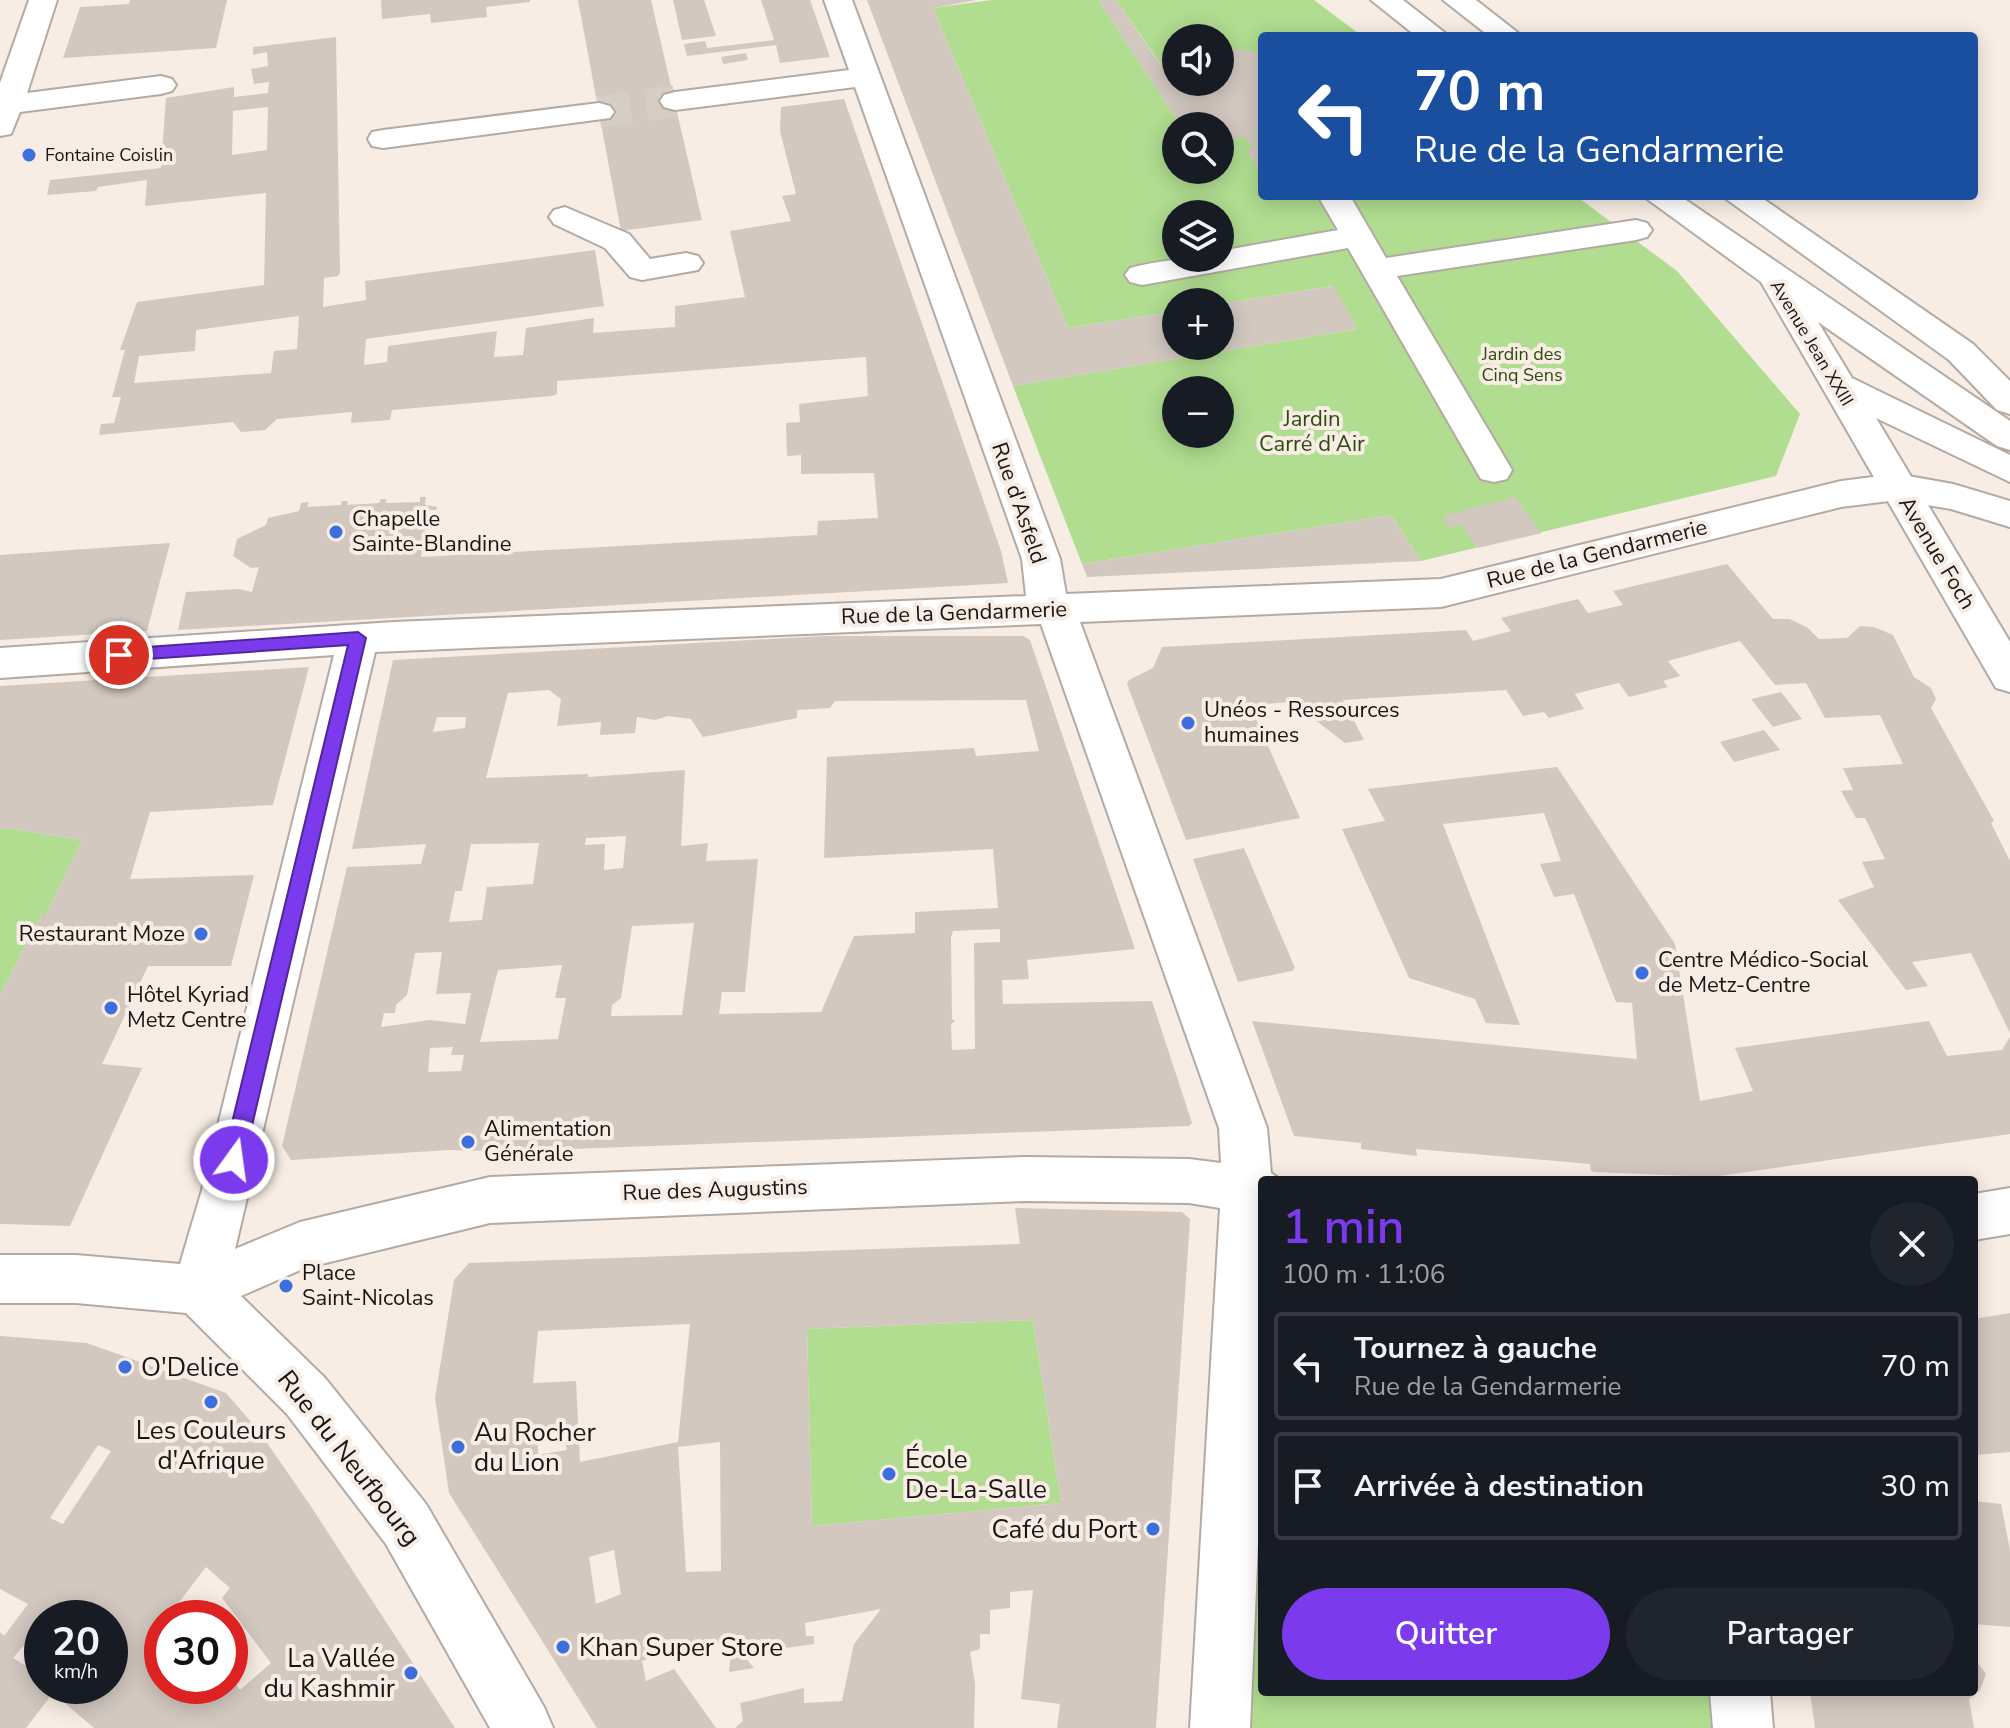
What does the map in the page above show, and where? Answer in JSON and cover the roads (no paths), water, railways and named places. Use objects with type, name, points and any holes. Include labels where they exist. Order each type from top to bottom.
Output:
[{"type":"street","points":[[43,0],[14,45],[4,116],[161,85]]},
{"type":"street","name":"Rue d'Asfeld","points":[[838,0],[1041,559],[1046,596],[1056,610],[1243,1128],[1254,1191],[1248,1492],[1220,1728]]},
{"type":"street","points":[[1385,0],[1429,32]]},
{"type":"street","points":[[1457,0],[1502,32]]},
{"type":"street","points":[[675,101],[866,77]]},
{"type":"street","points":[[383,139],[599,112]]},
{"type":"street","points":[[1336,200],[1494,470]]},
{"type":"street","name":"Avenue Jean XXIII","points":[[1665,200],[1776,279],[1897,487]]},
{"type":"street","points":[[1744,200],[1961,352],[2010,376]]},
{"type":"street","points":[[565,217],[617,241],[642,270],[686,263]]},
{"type":"street","points":[[1377,269],[1636,230]]},
{"type":"street","points":[[1142,275],[1358,236]]},
{"type":"street","points":[[1776,279],[2010,438]]},
{"type":"street","points":[[1961,352],[2010,402]]},
{"type":"street","points":[[1838,385],[2010,470]]},
{"type":"street","name":"Rue de la Gendarmerie","points":[[0,663],[358,638],[1441,593],[1841,494],[1897,487]]},
{"type":"street","name":"Avenue Foch","points":[[1897,487],[1953,497],[2010,514]]},
{"type":"street","name":"Avenue Foch","points":[[1897,487],[2010,677]]},
{"type":"street","points":[[0,1279],[76,1279],[198,1290],[227,1190],[358,638]]},
{"type":"street","name":"Rue des Augustins","points":[[198,1290],[300,1246],[427,1218],[490,1200],[1025,1179],[1189,1181],[1254,1191]]},
{"type":"street","points":[[1978,1216],[2010,1211]]},
{"type":"street","name":"Rue du Neufbourg","points":[[198,1290],[297,1387],[406,1524],[523,1728]]},
{"type":"street","points":[[1740,1696],[1743,1728]]},
{"type":"tunnel","points":[[599,112],[675,101]]},
{"type":"place","name":"Fontaine Coislin","points":[[29,155]]},
{"type":"place","name":"Chapelle Sainte-Blandine","points":[[336,532]]},
{"type":"place","name":"Unéos - Ressources humaines","points":[[1188,723]]},
{"type":"place","name":"Restaurant Moze","points":[[201,934]]},
{"type":"place","name":"Centre Médico-Social de Metz-Centre","points":[[1642,973]]},
{"type":"place","name":"Hôtel Kyriad Metz Centre","points":[[111,1008]]},
{"type":"place","name":"Alimentation Générale","points":[[468,1142]]},
{"type":"place","name":"Place Saint-Nicolas","points":[[286,1286]]},
{"type":"place","name":"O'Delice","points":[[125,1367]]},
{"type":"place","name":"Les Couleurs d'Afrique","points":[[211,1402]]},
{"type":"place","name":"Au Rocher du Lion","points":[[458,1447]]},
{"type":"place","name":"École De-La-Salle","points":[[889,1474]]},
{"type":"place","name":"Café du Port","points":[[1153,1529]]},
{"type":"place","name":"Khan Super Store","points":[[563,1647]]},
{"type":"place","name":"La Vallée du Kashmir","points":[[411,1673]]},
{"type":"park label","name":"Jardin des Cinq Sens","points":[[1522,364]]},
{"type":"park label","name":"Jardin Carré d'Air","points":[[1312,432]]}]
